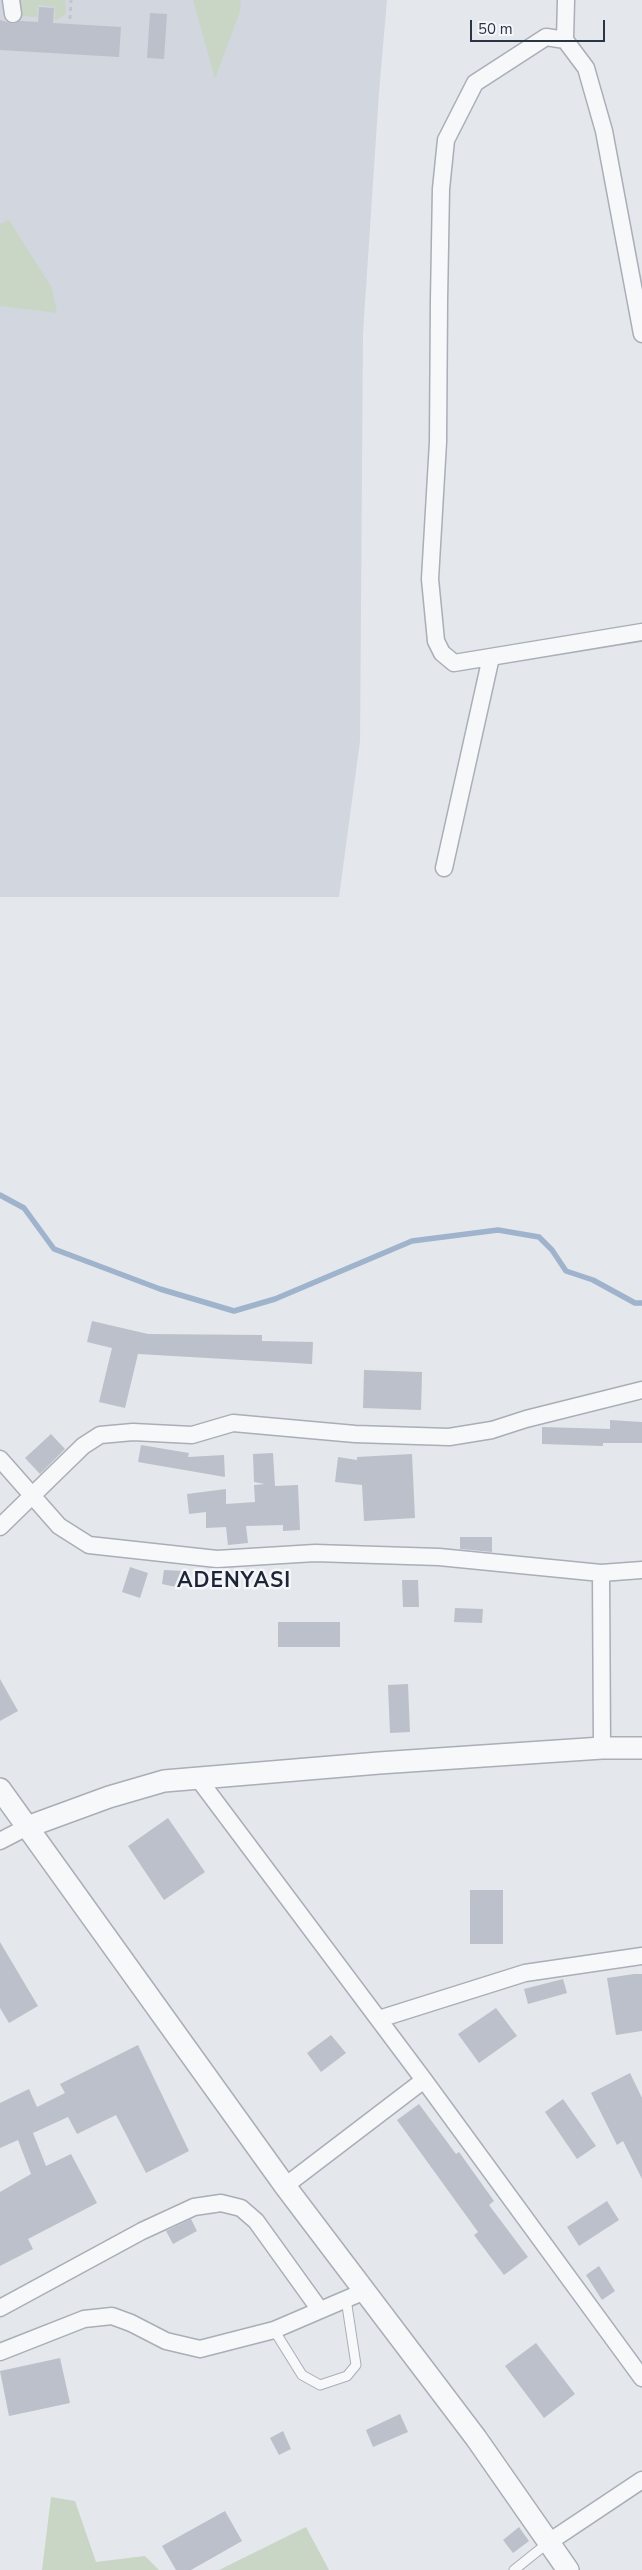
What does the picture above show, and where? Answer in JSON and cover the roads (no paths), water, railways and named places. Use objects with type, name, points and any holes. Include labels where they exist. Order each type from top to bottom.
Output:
[{"type":"street","points":[[566,0],[565,40],[586,68],[604,131],[642,334]]},
{"type":"street","points":[[565,40],[546,37],[475,83],[446,140],[441,189],[438,300],[438,442],[431,587],[436,641],[442,653],[454,663],[642,632]]},
{"type":"street","points":[[444,868],[491,657]]},
{"type":"street","points":[[0,1527],[33,1497],[83,1446],[100,1435],[133,1432],[192,1435],[233,1423],[355,1434],[449,1436],[492,1430],[526,1419],[642,1390]]},
{"type":"street","points":[[0,1459],[59,1526],[89,1544],[217,1559],[316,1553],[420,1557],[602,1573],[642,1570]]},
{"type":"street","points":[[602,1573],[602,1748]]},
{"type":"street","points":[[0,1841],[27,1827],[109,1797],[155,1784],[197,1778],[602,1748],[642,1748]]},
{"type":"street","points":[[197,1778],[424,2080],[642,2378]]},
{"type":"street","points":[[0,1789],[285,2186],[356,2296],[476,2438],[568,2570]]},
{"type":"street","points":[[378,2019],[525,1973],[642,1956]]},
{"type":"street","points":[[285,2186],[424,2080]]},
{"type":"street","points":[[0,2308],[98,2253],[168,2219],[194,2207],[221,2203],[241,2208],[256,2222],[320,2310]]},
{"type":"street","points":[[0,2352],[84,2319],[112,2316],[131,2323],[166,2341],[200,2349],[274,2330],[356,2296]]},
{"type":"street","points":[[549,2542],[642,2480]]},
{"type":"lane","points":[[274,2330],[302,2375],[320,2385],[347,2376],[356,2366],[356,2296]]},
{"type":"lane","points":[[514,2570],[549,2542]]},
{"type":"waterway","points":[[0,1195],[24,1208],[54,1249],[160,1289],[234,1311],[275,1299],[412,1241],[498,1230],[539,1237],[552,1250],[566,1271],[593,1280],[635,1303],[642,1303]]},
{"type":"district","name":"ADENYASI","points":[[234,1582]]}]
